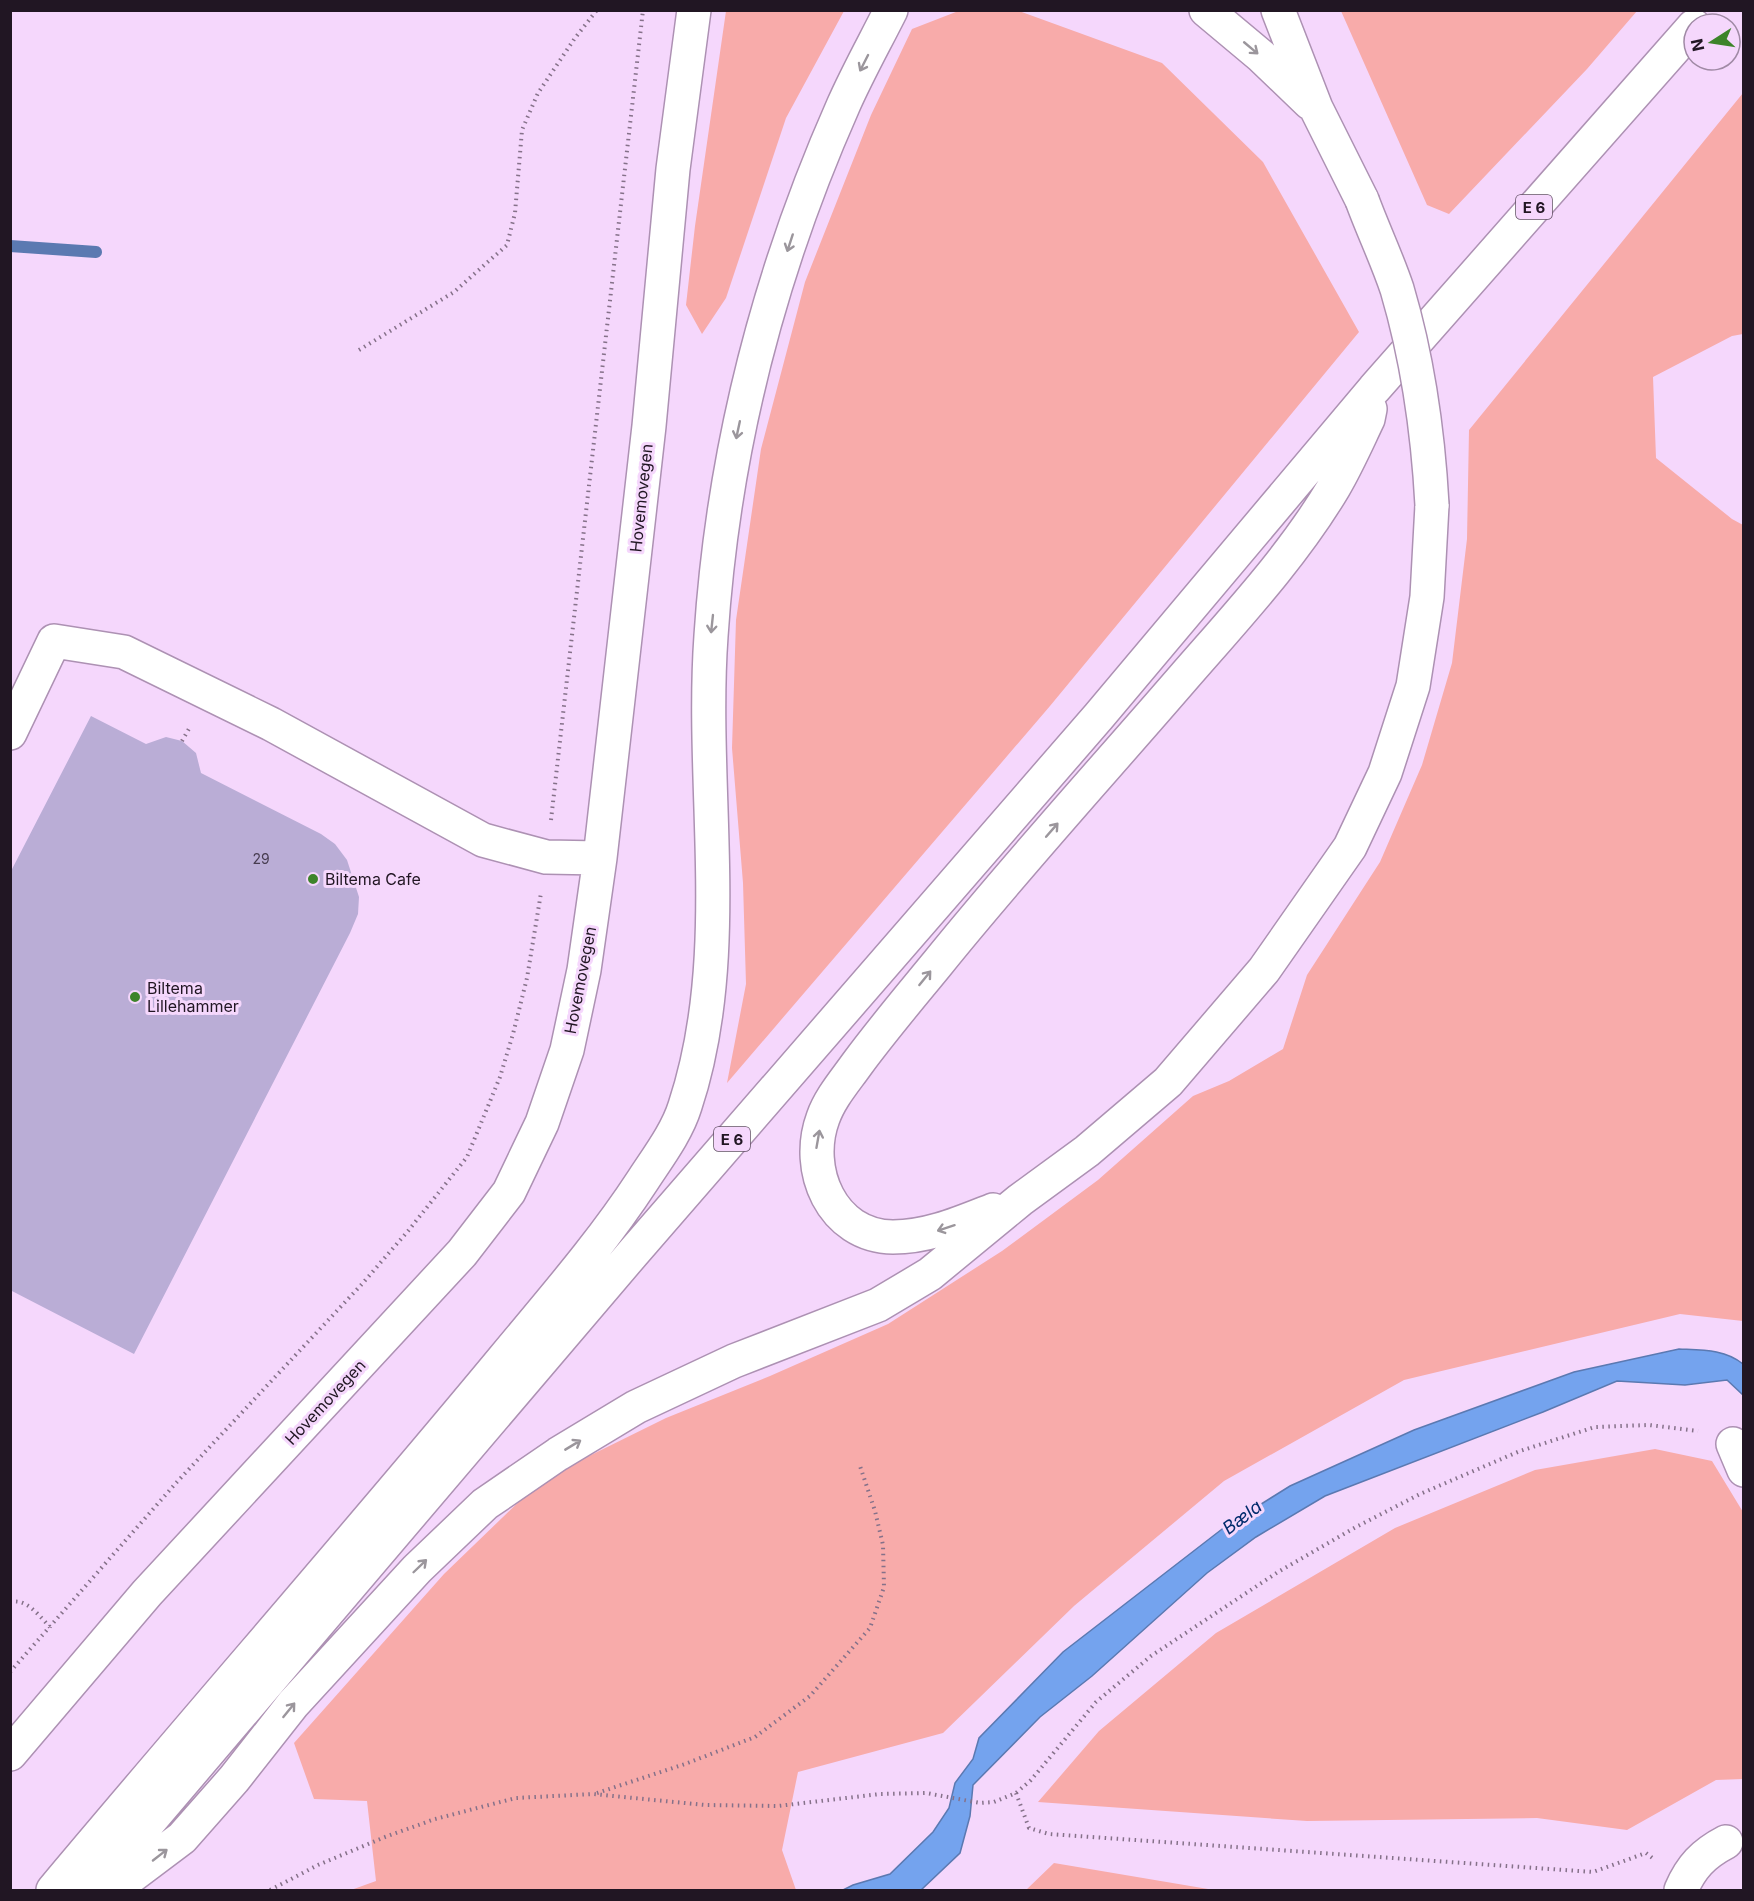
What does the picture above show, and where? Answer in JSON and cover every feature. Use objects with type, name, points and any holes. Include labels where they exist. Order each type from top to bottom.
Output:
[{"type":"main road","name":"Hovemovegen","points":[[10,1754],[147,1593],[462,1253],[509,1192],[542,1123],[567,1050],[584,970],[600,858],[650,426],[673,169],[694,10]]},
{"type":"main road","points":[[52,1890],[439,1437],[613,1226],[683,1113],[699,1059],[710,998],[712,934],[707,728],[711,634],[722,533],[738,432],[766,317],[805,198],[844,103],[891,10]]},
{"type":"main road","points":[[1206,10],[1261,56],[1316,108]]},
{"type":"main road","points":[[113,1890],[182,1838],[234,1779],[293,1704],[417,1569],[485,1504],[558,1454],[636,1407],[734,1361],[878,1305],[930,1274],[1020,1200],[1087,1151],[1168,1082],[1264,970],[1350,847],[1385,773],[1413,686],[1427,597],[1432,505],[1422,394],[1396,287],[1362,200],[1316,108],[1278,10]]},
{"type":"main road","name":"E 6","points":[[92,1890],[633,1253],[1099,716],[1374,389],[1682,40]]},
{"type":"main road","points":[[1020,1200],[943,1230],[890,1237],[869,1232],[847,1221],[832,1204],[820,1183],[816,1161],[817,1138],[824,1116],[838,1090],[865,1053],[972,920],[1272,575],[1334,487],[1368,419],[1374,389]]},
{"type":"main road","points":[[10,733],[54,641],[124,652],[271,724],[483,840],[546,857],[600,858]]},
{"type":"main road","points":[[1683,1886],[1705,1853],[1726,1842]]},
{"type":"path","points":[[359,350],[454,292],[507,245],[515,213],[522,130],[538,93],[597,10]]},
{"type":"path","points":[[10,1671],[176,1483],[347,1301],[408,1232],[467,1157],[500,1077],[529,968],[546,857],[643,10]]},
{"type":"path","points":[[270,1890],[318,1865],[435,1819],[516,1798],[593,1794],[705,1805],[746,1806],[807,1804],[880,1794],[926,1793],[977,1802],[994,1802],[1016,1793],[1031,1780],[1096,1702],[1151,1656],[1278,1572],[1420,1494],[1520,1451],[1595,1427],[1649,1425],[1695,1430],[1738,1457]]},
{"type":"path","points":[[593,1794],[685,1764],[755,1737],[810,1696],[870,1628],[884,1587],[883,1545],[875,1511],[860,1466]]},
{"type":"path","points":[[10,1602],[19,1601],[29,1606],[50,1627]]},
{"type":"path","points":[[1016,1793],[1029,1828],[1049,1834],[1593,1872],[1646,1853],[1683,1886]]},
{"type":"shaded area","points":[[961,10],[1019,11],[1162,63],[1263,162],[1359,332],[1050,706],[727,1083],[746,984],[743,883],[732,748],[736,620],[761,449],[805,282],[871,115],[912,29]]},
{"type":"shaded area","points":[[726,11],[844,11],[786,118],[726,298],[702,334],[686,305]]},
{"type":"shaded area","points":[[1341,11],[1637,11],[1587,69],[1449,214],[1427,205]]},
{"type":"shaded area","points":[[1743,93],[1743,334],[1732,336],[1653,377],[1656,458],[1732,519],[1743,525],[1743,1321],[1680,1314],[1404,1380],[1224,1481],[1074,1606],[943,1733],[798,1772],[782,1850],[796,1890],[351,1890],[376,1881],[367,1801],[314,1799],[294,1743],[444,1574],[533,1488],[587,1457],[666,1418],[770,1376],[888,1324],[1002,1251],[1098,1180],[1193,1096],[1229,1081],[1283,1049],[1307,975],[1380,862],[1422,765],[1452,663],[1467,539],[1469,430]]},
{"type":"shaded area","points":[[1655,1449],[1712,1461],[1743,1512],[1743,1779],[1716,1780],[1627,1830],[1537,1818],[1307,1821],[1038,1802],[1099,1731],[1216,1633],[1395,1528],[1535,1470]]},
{"type":"shaded area","points":[[1054,1863],[1214,1890],[1026,1890]]},
{"type":"water","name":"Bæla","points":[[1679,1349],[1721,1353],[1743,1364],[1743,1395],[1727,1380],[1685,1385],[1617,1381],[1325,1496],[1256,1537],[1207,1573],[1092,1676],[1040,1717],[973,1785],[970,1816],[960,1853],[921,1890],[843,1890],[890,1874],[933,1832],[949,1808],[955,1783],[973,1759],[979,1738],[1063,1652],[1226,1526],[1290,1486],[1414,1430],[1574,1372]]},
{"type":"building","points":[[91,716],[146,744],[166,737],[182,741],[196,753],[201,773],[321,834],[335,844],[347,860],[359,897],[358,914],[350,933],[134,1354],[10,1290],[10,873]]},
{"type":"waterway","points":[[10,246],[96,252]]},
{"type":"place","name":"Biltema Cafe","points":[[313,879]]},
{"type":"place","name":"Biltema Lillehammer","points":[[135,997]]}]
